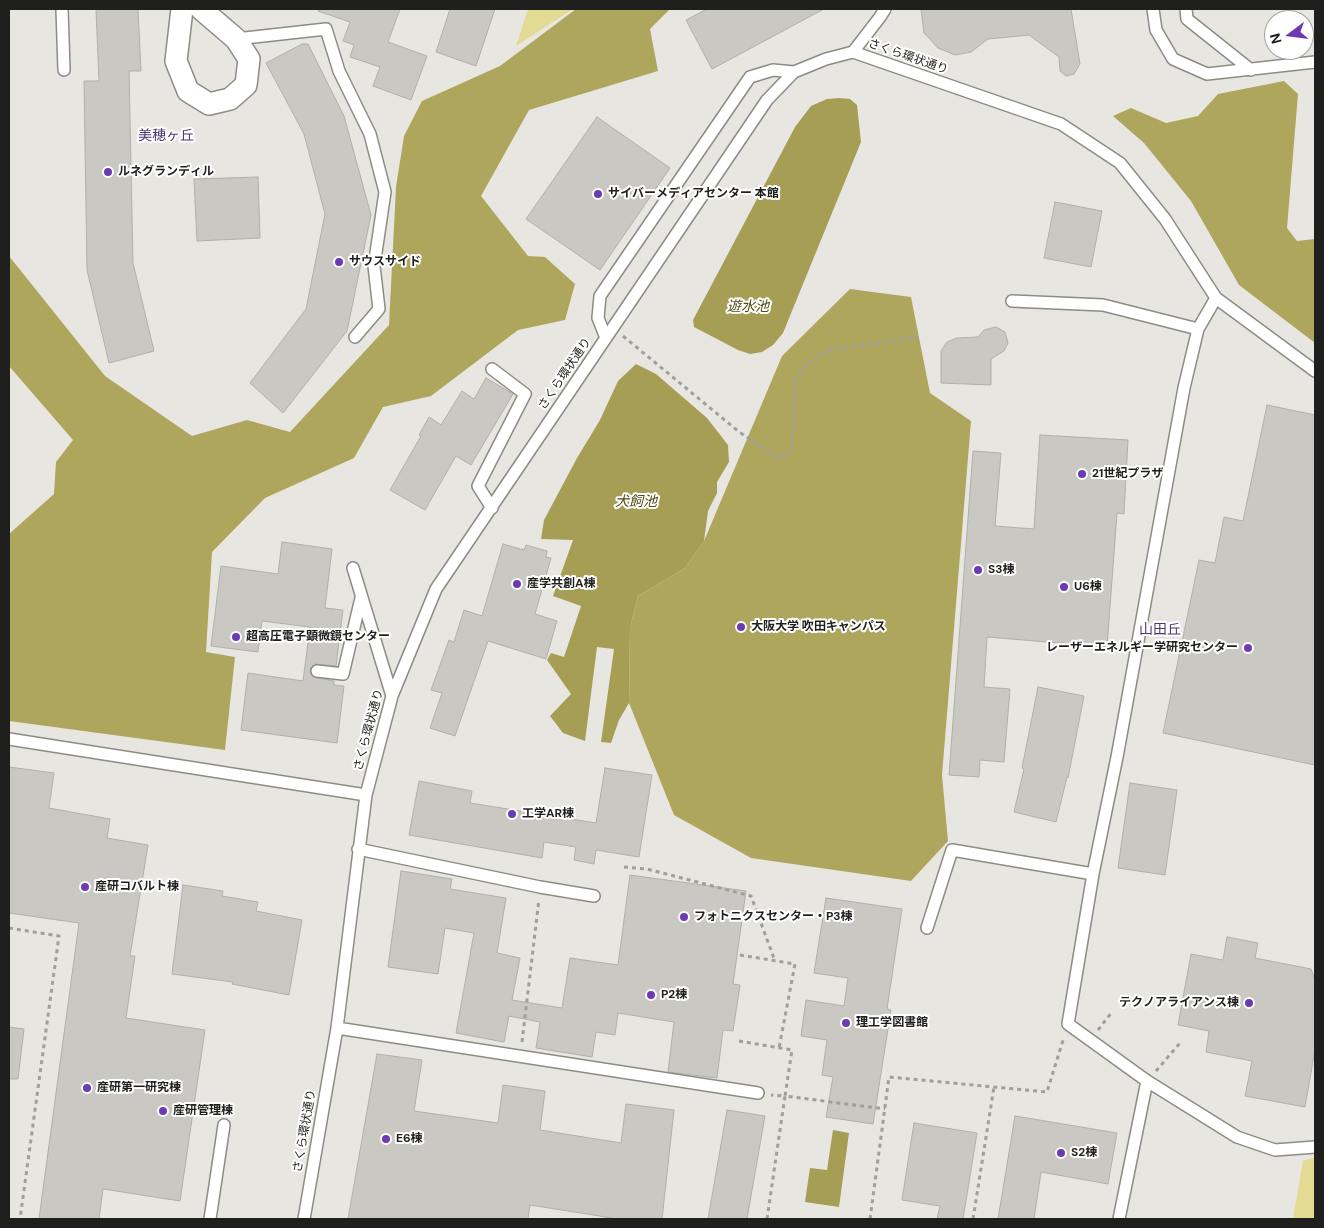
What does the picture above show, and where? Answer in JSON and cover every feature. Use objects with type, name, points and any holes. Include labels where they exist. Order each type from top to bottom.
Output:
[{"type":"street","points":[[182,9],[176,61],[188,91],[209,104],[230,99],[246,85],[249,59],[236,39],[201,9]]},
{"type":"lane","points":[[62,9],[64,70]]},
{"type":"lane","points":[[852,52],[880,17],[884,9]]},
{"type":"lane","points":[[1153,9],[1156,30],[1173,59],[1207,74],[1315,62]]},
{"type":"lane","points":[[1186,9],[1187,19],[1251,70]]},
{"type":"lane","points":[[236,39],[326,29],[338,72],[370,134],[385,192],[374,266],[379,309],[355,337]]},
{"type":"lane","name":"さくら環状通り","points":[[304,1219],[336,1028],[366,795],[392,696],[436,589],[767,100],[794,72],[826,59],[852,52],[1061,124],[1120,163],[1165,219],[1216,298]]},
{"type":"lane","points":[[610,333],[598,318],[600,296],[750,77],[773,70],[794,72]]},
{"type":"lane","points":[[1315,371],[1216,298],[1198,330],[1184,388],[1117,757],[1093,874],[1068,1024],[1147,1081],[1236,1137],[1275,1150],[1315,1147]]},
{"type":"lane","points":[[1012,301],[1103,305],[1198,330]]},
{"type":"lane","points":[[492,369],[525,394],[478,486],[492,508]]},
{"type":"lane","points":[[353,568],[392,696]]},
{"type":"lane","points":[[317,671],[343,674],[361,596]]},
{"type":"lane","points":[[9,739],[366,795]]},
{"type":"lane","points":[[358,848],[540,887],[594,896]]},
{"type":"lane","points":[[927,928],[952,850],[1093,874]]},
{"type":"lane","points":[[336,1028],[758,1094]]},
{"type":"lane","points":[[1119,1219],[1147,1081]]},
{"type":"lane","points":[[210,1219],[224,1125]]},
{"type":"path","points":[[610,333],[738,431],[774,456],[785,456],[792,449],[795,382],[804,367],[829,350],[918,337]]},
{"type":"path","points":[[624,867],[647,869],[751,896],[775,961]]},
{"type":"path","points":[[520,1058],[540,887]]},
{"type":"path","points":[[9,928],[59,936],[20,1219]]},
{"type":"path","points":[[740,955],[776,961],[795,964],[775,961],[740,955]]},
{"type":"path","points":[[779,1048],[795,964]]},
{"type":"path","points":[[1090,1040],[1112,1012]]},
{"type":"path","points":[[870,1219],[889,1077],[1047,1092],[1068,1024]]},
{"type":"path","points":[[739,1041],[792,1050],[767,1219]]},
{"type":"path","points":[[1147,1081],[1180,1043]]},
{"type":"path","points":[[973,1219],[994,1087]]},
{"type":"path","points":[[785,1096],[885,1109]]},
{"type":"shaded area","points":[[528,9],[573,9],[516,46]]},
{"type":"shaded area","points":[[576,9],[670,9],[650,29],[658,71],[529,110],[481,196],[528,256],[545,257],[575,284],[565,320],[518,330],[431,396],[383,407],[354,458],[265,498],[212,552],[206,652],[235,657],[225,750],[9,721],[9,534],[54,494],[56,462],[73,440],[9,366],[9,256],[105,376],[192,436],[247,420],[290,432],[389,325],[396,187],[404,136],[422,101],[500,66]]},
{"type":"shaded area","points":[[1284,81],[1298,94],[1287,228],[1297,241],[1315,239],[1315,343],[1239,285],[1191,201],[1144,143],[1113,116],[1131,108],[1166,123],[1198,116],[1218,94]]},
{"type":"shaded area","points":[[850,289],[911,297],[930,393],[971,421],[942,775],[948,841],[911,881],[751,858],[674,815],[629,703],[630,628],[638,596],[685,568],[704,541],[782,356]]},
{"type":"shaded area","points":[[1315,1157],[1315,1219],[1293,1219],[1303,1161]]},
{"type":"water","name":"遊水池","points":[[827,99],[850,99],[857,105],[861,142],[783,333],[773,345],[762,352],[750,354],[738,350],[694,327],[693,320],[795,127],[811,106]]},
{"type":"water","name":"犬飼池","points":[[636,364],[656,374],[707,418],[728,445],[729,462],[717,482],[717,493],[708,511],[704,541],[685,568],[638,596],[630,628],[629,703],[619,720],[611,743],[601,742],[614,649],[597,647],[585,741],[563,733],[550,716],[571,694],[547,660],[551,653],[564,657],[581,606],[553,596],[573,540],[541,539],[544,520],[577,458],[600,420],[618,381]]},
{"type":"water","points":[[833,1130],[849,1133],[839,1207],[805,1202],[810,1168],[827,1170]]},
{"type":"building","name":"ルネグランディル","points":[[96,9],[138,9],[141,71],[129,71],[133,263],[154,351],[109,363],[87,270],[84,81],[99,81]]},
{"type":"building","points":[[319,9],[400,9],[388,42],[427,56],[411,100],[373,86],[380,67],[350,57],[354,45],[343,41],[350,22],[318,11]]},
{"type":"building","points":[[450,9],[495,9],[476,66],[436,52]]},
{"type":"building","points":[[707,9],[824,9],[712,69],[686,20]]},
{"type":"building","points":[[921,9],[1071,9],[1080,64],[1074,74],[1066,76],[1060,71],[1059,57],[1029,35],[988,39],[971,52],[955,55],[938,48],[924,33]]},
{"type":"building","name":"サウスサイド","points":[[302,44],[308,44],[344,116],[371,215],[347,331],[283,413],[250,383],[306,309],[325,214],[304,134],[266,63]]},
{"type":"building","name":"サイバーメディアセンター 本館","points":[[597,117],[670,168],[600,270],[526,219]]},
{"type":"building","points":[[258,177],[260,238],[197,241],[194,179]]},
{"type":"building","points":[[1055,202],[1102,211],[1091,267],[1044,258]]},
{"type":"building","points":[[996,327],[1005,332],[1008,343],[1004,351],[991,359],[991,385],[941,383],[941,351],[947,342],[957,338],[978,337],[984,330]]},
{"type":"building","points":[[486,378],[513,394],[471,465],[456,456],[425,510],[390,490],[421,436],[419,435],[429,417],[441,425],[462,391],[474,399]]},
{"type":"building","name":"レーザーエネルギー学研究センター","points":[[1267,405],[1315,415],[1315,765],[1163,733],[1199,560],[1215,563],[1224,517],[1243,521]]},
{"type":"building","points":[[1040,435],[1128,440],[1124,514],[1117,513],[1107,647],[987,637],[984,687],[1010,689],[1004,762],[980,760],[979,777],[949,775],[973,451],[1001,453],[995,526],[1034,529]]},
{"type":"building","name":"超高圧電子顕微鏡センター","points":[[282,542],[332,549],[325,608],[343,610],[336,666],[314,664],[310,671],[313,677],[334,681],[334,685],[344,686],[337,743],[241,730],[248,673],[303,681],[310,627],[262,621],[258,652],[211,646],[221,566],[278,574]]},
{"type":"building","name":"産学共創A棟","points":[[503,544],[524,550],[526,545],[547,551],[546,557],[551,558],[535,614],[557,621],[546,659],[488,641],[455,736],[430,728],[442,693],[431,690],[449,640],[454,642],[464,610],[482,616]]},
{"type":"building","points":[[1038,687],[1084,696],[1068,778],[1056,822],[1014,812],[1024,769],[1022,768]]},
{"type":"building","points":[[9,767],[54,773],[49,808],[110,819],[107,838],[148,845],[130,956],[135,956],[126,1018],[205,1030],[180,1201],[103,1189],[99,1219],[39,1219],[79,923],[9,913]]},
{"type":"building","name":"工学AR棟","points":[[605,768],[652,775],[639,857],[596,850],[594,864],[574,860],[576,847],[544,842],[542,858],[409,835],[419,781],[472,791],[470,803],[596,823]]},
{"type":"building","points":[[1130,783],[1177,790],[1165,875],[1118,868]]},
{"type":"building","points":[[401,871],[452,879],[450,889],[506,898],[497,953],[520,958],[512,1000],[562,1008],[570,958],[618,965],[630,875],[746,891],[733,984],[740,985],[733,1031],[723,1030],[717,1078],[668,1072],[674,1022],[618,1013],[615,1035],[596,1032],[592,1057],[536,1048],[540,1022],[509,1016],[504,1042],[456,1033],[474,933],[445,928],[438,974],[388,967]]},
{"type":"building","points":[[183,885],[223,891],[222,896],[258,902],[256,911],[302,920],[289,995],[232,984],[233,982],[172,974]]},
{"type":"building","name":"理工学図書館","points":[[826,898],[902,909],[887,1009],[891,1010],[873,1124],[826,1117],[833,1077],[822,1075],[827,1040],[801,1036],[806,1000],[844,1006],[848,978],[814,973]]},
{"type":"building","name":"テクノアライアンス棟","points":[[1227,937],[1258,943],[1255,958],[1311,969],[1315,980],[1315,1050],[1305,1107],[1245,1096],[1252,1061],[1206,1052],[1209,1031],[1178,1025],[1191,954],[1223,960]]},
{"type":"building","points":[[9,1027],[24,1029],[18,1079],[9,1079]]},
{"type":"building","points":[[377,1054],[422,1060],[414,1111],[498,1123],[503,1085],[545,1091],[540,1130],[621,1143],[626,1104],[674,1110],[662,1219],[612,1219],[530,1205],[528,1219],[348,1219]]},
{"type":"building","points":[[727,1110],[765,1116],[747,1219],[708,1219]]},
{"type":"building","name":"S2棟","points":[[1015,1116],[1117,1133],[1108,1184],[1041,1172],[1034,1219],[998,1219]]},
{"type":"building","points":[[914,1123],[977,1133],[963,1219],[937,1219],[940,1206],[902,1200]]},
{"type":"place","name":"ルネグランディル","points":[[108,172]]},
{"type":"place","name":"サイバーメディアセンター 本館","points":[[598,194]]},
{"type":"place","name":"サウスサイド","points":[[339,262]]},
{"type":"place","name":"21世紀プラザ","points":[[1082,474]]},
{"type":"place","name":"S3棟","points":[[978,570]]},
{"type":"place","name":"産学共創A棟","points":[[517,584]]},
{"type":"place","name":"U6棟","points":[[1064,587]]},
{"type":"place","name":"大阪大学 吹田キャンパス","points":[[741,627]]},
{"type":"place","name":"超高圧電子顕微鏡センター","points":[[236,637]]},
{"type":"place","name":"レーザーエネルギー学研究センター","points":[[1248,648]]},
{"type":"place","name":"工学AR棟","points":[[512,814]]},
{"type":"place","name":"産研コバルト棟","points":[[85,887]]},
{"type":"place","name":"フォトニクスセンター・P3棟","points":[[684,917]]},
{"type":"place","name":"P2棟","points":[[651,995]]},
{"type":"place","name":"テクノアライアンス棟","points":[[1249,1003]]},
{"type":"place","name":"理工学図書館","points":[[846,1023]]},
{"type":"place","name":"産研第一研究棟","points":[[87,1088]]},
{"type":"place","name":"産研管理棟","points":[[163,1111]]},
{"type":"place","name":"E6棟","points":[[386,1139]]},
{"type":"place","name":"S2棟","points":[[1061,1153]]},
{"type":"district","name":"美穂ヶ丘","points":[[166,136]]},
{"type":"district","name":"山田丘","points":[[1160,630]]}]
